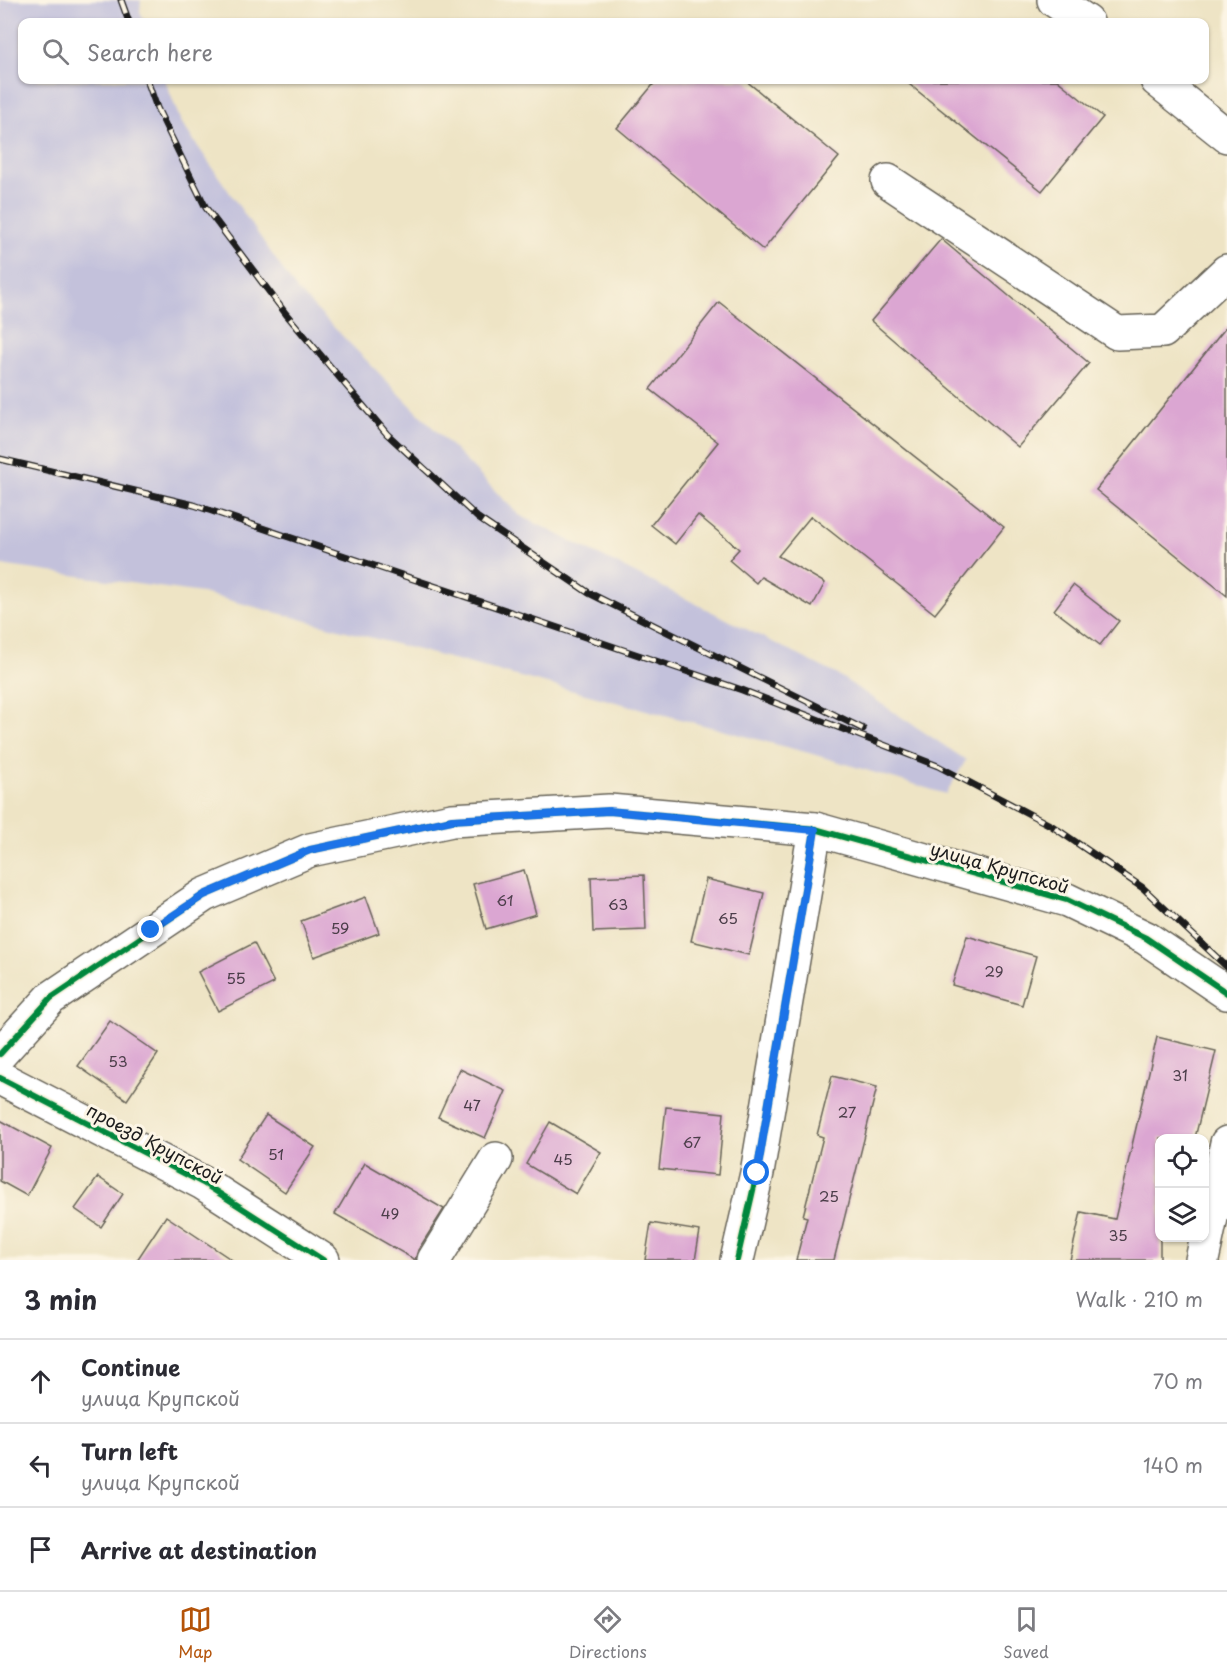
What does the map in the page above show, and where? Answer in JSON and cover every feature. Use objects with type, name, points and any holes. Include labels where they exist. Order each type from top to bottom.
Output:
[{"type":"street","points":[[1054,0],[1081,18]]},
{"type":"street","points":[[1162,84],[1227,136]]},
{"type":"street","points":[[888,181],[1117,333],[1163,331],[1227,271]]},
{"type":"street","name":"улица Крупской","points":[[0,1054],[51,998],[204,895],[310,850],[452,820],[609,811],[815,830],[1067,900],[1146,938],[1227,993]]},
{"type":"street","points":[[737,1260],[757,1173],[815,830]]},
{"type":"street","name":"проезд Крупской","points":[[0,1078],[203,1183],[323,1260]]},
{"type":"street","points":[[1202,1260],[1227,1143]]},
{"type":"street","points":[[434,1260],[496,1159]]},
{"type":"shaded area","points":[[0,0],[141,0],[140,11],[143,18],[18,18],[18,84],[167,84],[181,122],[296,289],[519,515],[838,675],[966,760],[946,794],[809,753],[202,593],[0,565]]},
{"type":"building","points":[[654,84],[750,84],[839,157],[763,250],[617,128]]},
{"type":"building","points":[[909,84],[1062,84],[1103,117],[1042,191]]},
{"type":"building","points":[[941,239],[1089,363],[1018,447],[871,321]]},
{"type":"building","points":[[719,302],[1004,527],[935,614],[811,516],[778,556],[825,583],[812,607],[761,577],[756,583],[729,560],[739,549],[698,515],[675,544],[651,525],[718,442],[650,389]]},
{"type":"building","points":[[1227,326],[1227,596],[1096,490]]},
{"type":"building","points":[[1073,585],[1119,621],[1100,645],[1054,610]]},
{"type":"building","points":[[524,870],[536,914],[486,929],[473,884]]},
{"type":"building","points":[[644,875],[646,930],[593,932],[591,877]]},
{"type":"building","points":[[706,879],[764,893],[749,955],[691,941]]},
{"type":"building","points":[[366,897],[379,933],[314,957],[301,921]]},
{"type":"building","points":[[967,936],[1036,956],[1022,1005],[952,985]]},
{"type":"building","points":[[254,943],[274,983],[218,1011],[198,972]]},
{"type":"building","points":[[110,1021],[158,1054],[127,1100],[78,1066]]},
{"type":"building","points":[[1157,1037],[1216,1051],[1196,1134],[1155,1134],[1155,1242],[1160,1242],[1160,1260],[1070,1260],[1081,1212],[1115,1219]]},
{"type":"building","points":[[460,1069],[506,1091],[485,1138],[438,1117]]},
{"type":"building","points":[[832,1076],[877,1087],[834,1260],[796,1260],[807,1217],[803,1216],[823,1137],[817,1135]]},
{"type":"building","points":[[666,1107],[724,1113],[718,1175],[659,1169]]},
{"type":"building","points":[[266,1115],[315,1147],[285,1192],[237,1159]]},
{"type":"building","points":[[0,1120],[52,1148],[27,1196],[0,1181]]},
{"type":"building","points":[[550,1122],[601,1152],[576,1194],[526,1164]]},
{"type":"building","points":[[365,1163],[444,1209],[418,1250],[415,1260],[335,1214]]},
{"type":"building","points":[[98,1177],[123,1194],[101,1227],[75,1209]]},
{"type":"building","points":[[166,1216],[232,1260],[137,1260]]},
{"type":"building","points":[[651,1223],[700,1231],[695,1260],[645,1260]]},
{"type":"railway","points":[[121,0],[128,18]]},
{"type":"railway","points":[[148,84],[157,108],[206,208],[286,314],[387,434],[478,518],[589,593],[863,729]]},
{"type":"railway","points":[[0,459],[194,505],[742,690],[938,766],[1052,826],[1143,888],[1227,967]]},
{"type":"cycle path","points":[[0,1054],[51,998],[204,895],[310,850],[452,820],[609,811],[815,829],[1067,900],[1146,938],[1227,993]]},
{"type":"cycle path","points":[[737,1260],[757,1173],[815,829]]},
{"type":"cycle path","points":[[0,1078],[203,1183],[323,1260]]},
{"type":"route","points":[[151,930],[204,895],[310,850],[452,820],[609,811],[815,830],[757,1173]]}]
